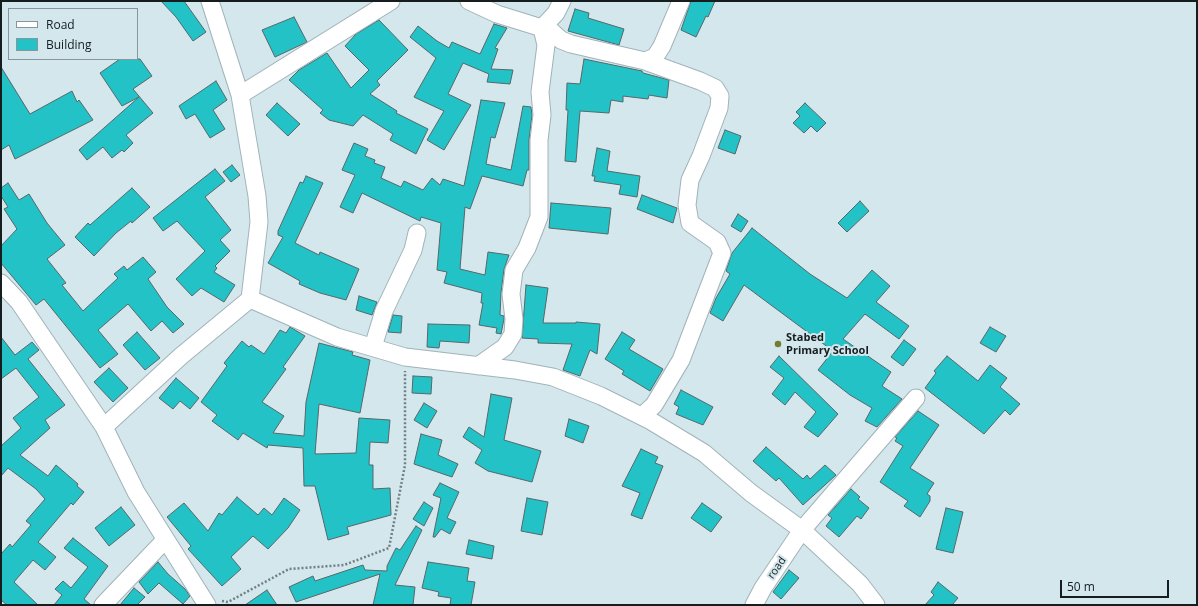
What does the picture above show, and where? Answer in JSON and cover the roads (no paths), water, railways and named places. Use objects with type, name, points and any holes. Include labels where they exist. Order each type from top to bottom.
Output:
[{"type":"street","points":[[104,426],[181,356],[250,300],[259,222],[257,196],[240,95],[210,1]]},
{"type":"street","points":[[240,95],[391,1]]},
{"type":"street","points":[[469,1],[497,14],[550,30],[561,40],[571,44],[645,61],[700,81],[715,88],[720,96],[719,108],[701,156],[690,180],[686,205],[690,223],[717,242],[722,253],[681,360],[654,406],[642,416]]},
{"type":"street","points":[[542,28],[556,13],[562,1]]},
{"type":"street","points":[[645,61],[655,57],[662,46],[681,1]]},
{"type":"street","points":[[478,366],[506,347],[513,334],[514,319],[511,294],[514,270],[527,248],[539,217],[540,140],[542,115],[540,92],[546,45],[542,28]]},
{"type":"street","points":[[373,347],[384,311],[413,250],[417,232]]},
{"type":"street","points":[[1,283],[19,302],[104,426],[136,492],[165,540],[206,602]]},
{"type":"street","points":[[250,300],[338,337],[405,356],[553,378],[601,396],[642,416],[704,453],[751,493],[802,530],[860,584],[876,605]]},
{"type":"street","name":"road","points":[[754,605],[763,588],[802,530],[916,398]]},
{"type":"street","points":[[103,605],[165,540]]},
{"type":"place","name":"Stabed Primary School","points":[[778,344]]}]
